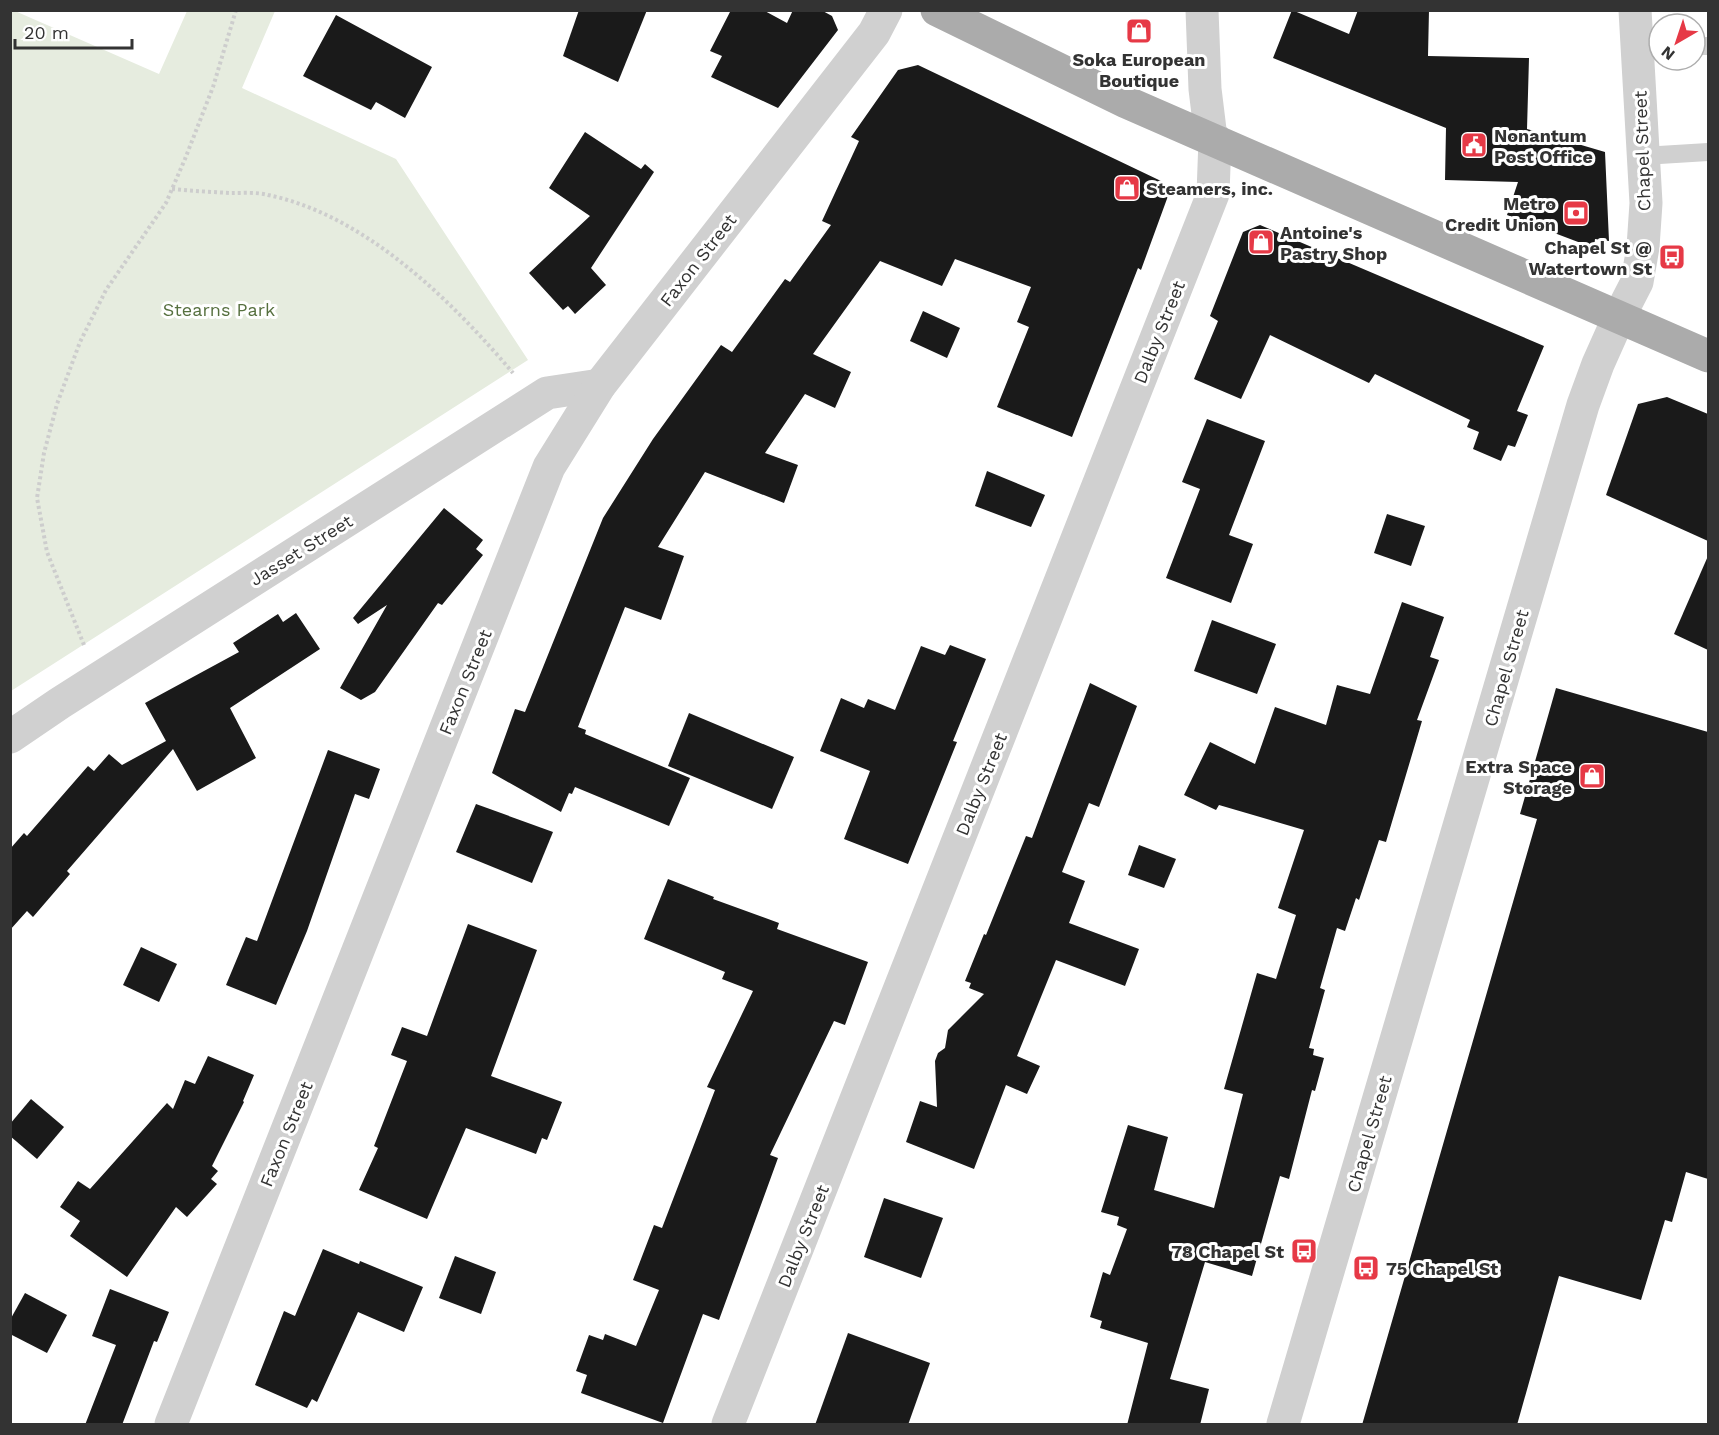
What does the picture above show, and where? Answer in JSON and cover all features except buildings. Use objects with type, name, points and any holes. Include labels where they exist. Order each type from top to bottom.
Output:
[{"type":"main road","points":[[937,10],[1126,102],[1708,356]]},
{"type":"street","name":"Faxon Street","points":[[171,1425],[549,467],[600,385],[874,33],[886,10]]},
{"type":"street","name":"Dalby Street","points":[[728,1425],[1214,194],[1213,139],[1205,89],[1202,10]]},
{"type":"street","name":"Chapel Street","points":[[1635,10],[1647,46]]},
{"type":"street","name":"Chapel Street","points":[[1283,1425],[1583,405],[1598,364],[1636,282],[1643,247],[1646,203],[1643,156],[1647,70]]},
{"type":"street","name":"Jasset Street","points":[[10,737],[547,393],[600,385]]},
{"type":"lane","points":[[1643,156],[1708,152]]},
{"type":"path","points":[[99,678],[75,625],[47,552],[37,498],[44,453],[57,404],[80,342],[106,290],[166,202],[172,189],[213,87],[237,10]]},
{"type":"path","points":[[172,189],[267,194],[307,207],[357,231],[409,267],[462,316],[516,375]]},
{"type":"green space","name":"Stearns Park","points":[[11,10],[159,74],[187,11],[275,11],[242,88],[396,159],[528,360],[11,691]]},
{"type":"place","name":"Soka European Boutique","points":[[1139,31]]},
{"type":"place","name":"Nonantum Post Office","points":[[1474,145]]},
{"type":"place","name":"Steamers, inc.","points":[[1127,188]]},
{"type":"place","name":"Metro Credit Union","points":[[1576,213]]},
{"type":"place","name":"Antoine's Pastry Shop","points":[[1261,242]]},
{"type":"place","name":"Chapel St @ Watertown St","points":[[1672,257]]},
{"type":"place","name":"Extra Space Storage","points":[[1592,776]]},
{"type":"place","name":"78 Chapel St","points":[[1304,1251]]},
{"type":"place","name":"75 Chapel St","points":[[1366,1268]]}]
